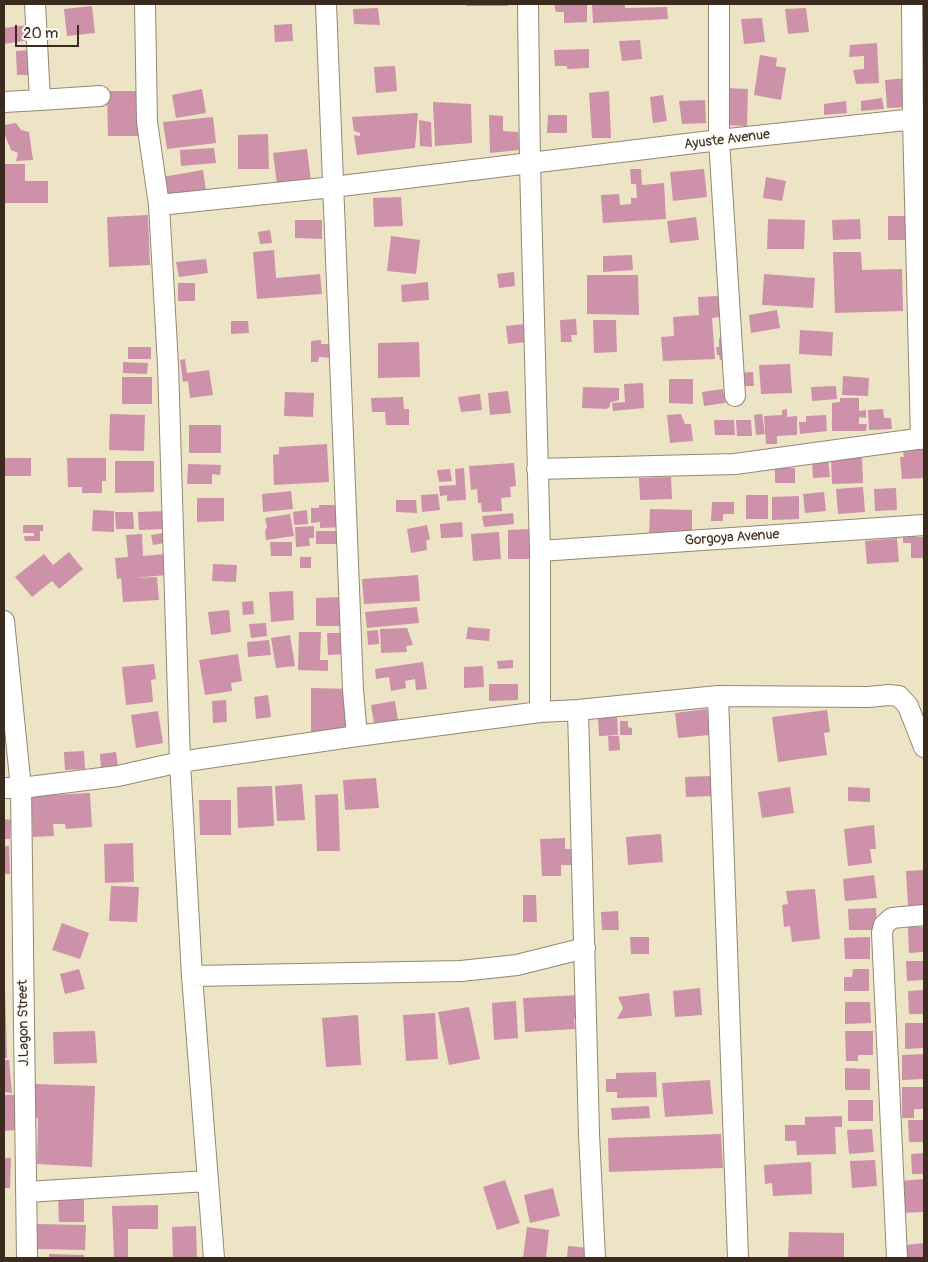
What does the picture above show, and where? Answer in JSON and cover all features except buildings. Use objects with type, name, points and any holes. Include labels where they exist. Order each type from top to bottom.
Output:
[{"type":"street","points":[[35,4],[40,100]]},
{"type":"street","points":[[145,4],[147,122],[160,205],[168,365],[180,762],[192,976],[214,1258]]},
{"type":"street","points":[[326,4],[353,690],[357,736]]},
{"type":"street","points":[[528,4],[530,164],[540,551],[540,712]]},
{"type":"street","points":[[719,4],[719,140],[735,396]]},
{"type":"street","points":[[538,469],[735,464],[923,438],[918,119],[912,4]]},
{"type":"street","points":[[4,102],[100,96]]},
{"type":"street","name":"Ayuste Avenue","points":[[160,205],[333,187],[719,140],[918,119]]},
{"type":"street","name":"Gorgoya Avenue","points":[[540,551],[924,525]]},
{"type":"street","name":"J.Lagon Street","points":[[4,621],[12,788],[27,1258]]},
{"type":"street","points":[[12,788],[118,776],[180,762],[540,712],[718,696],[898,696],[908,706],[924,746]]},
{"type":"street","points":[[718,696],[738,1258]]},
{"type":"street","points":[[578,710],[589,1134],[595,1258]]},
{"type":"street","points":[[897,1258],[882,933],[884,925],[892,918],[924,915]]},
{"type":"street","points":[[192,976],[461,971],[517,965],[585,948]]},
{"type":"street","points":[[26,1192],[208,1182]]}]
